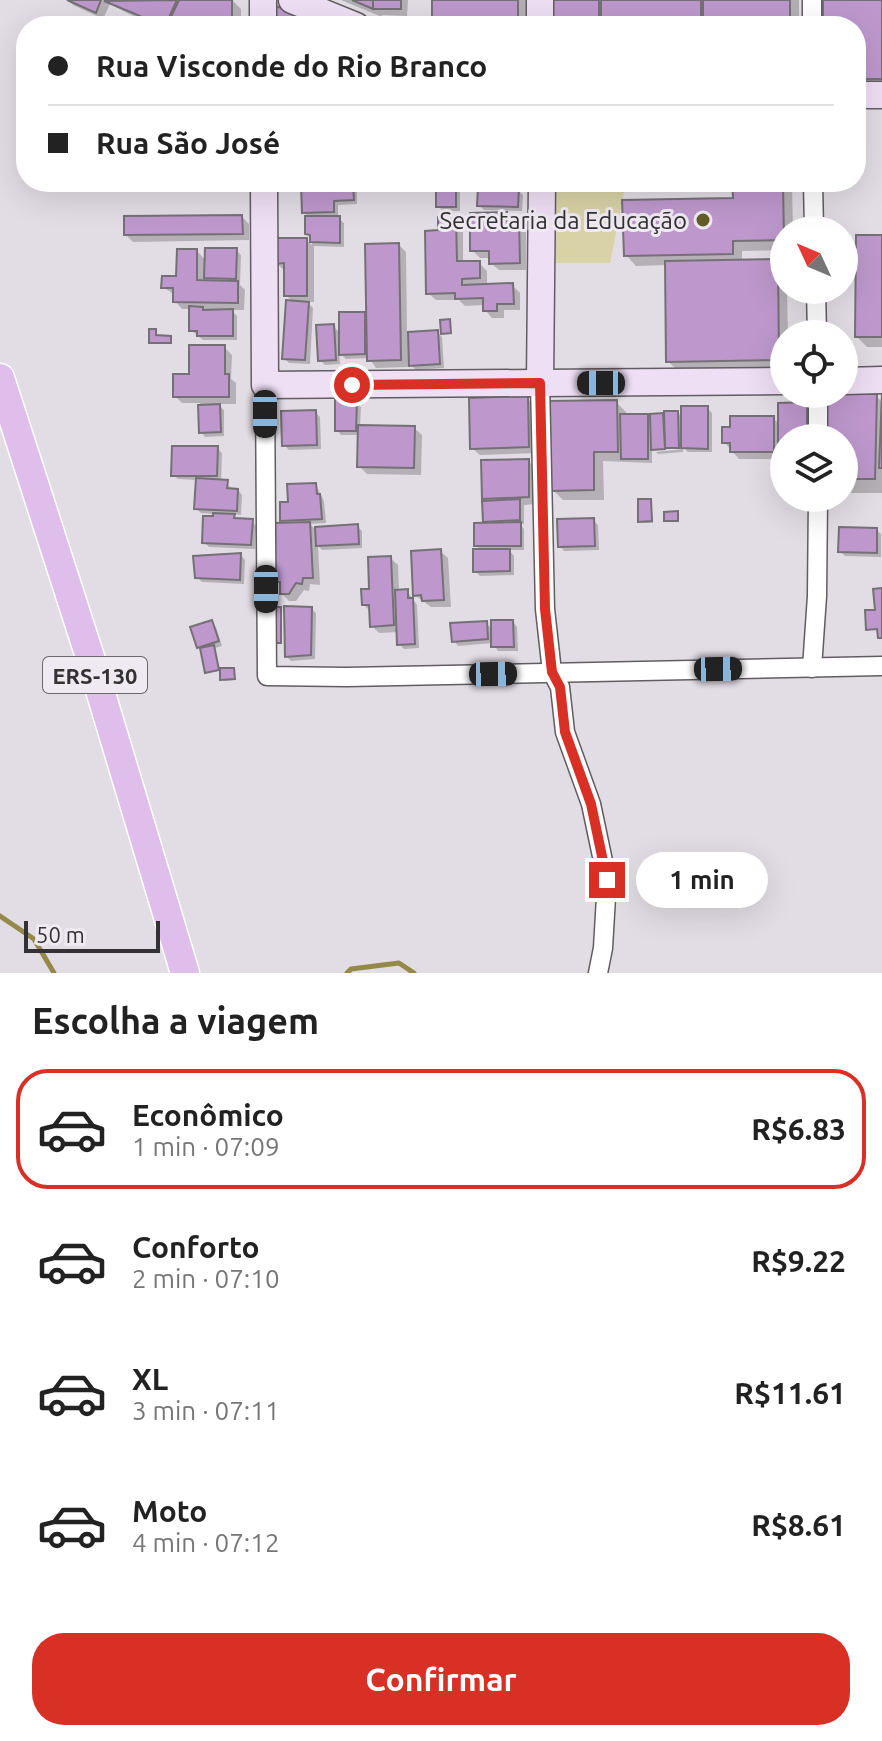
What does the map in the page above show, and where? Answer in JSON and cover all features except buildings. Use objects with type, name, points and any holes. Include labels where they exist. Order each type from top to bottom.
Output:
[{"type":"main road","name":"ERS-130","points":[[0,378],[90,657],[185,973]]},
{"type":"street","points":[[292,0],[331,16]]},
{"type":"street","points":[[264,192],[267,676],[882,666]]},
{"type":"street","points":[[542,192],[540,383],[545,609],[552,672],[560,687],[565,732],[591,804],[607,880],[603,948],[598,973]]},
{"type":"street","points":[[813,192],[814,216]]},
{"type":"street","points":[[858,381],[882,380]]},
{"type":"street","points":[[265,385],[770,381]]},
{"type":"street","points":[[812,668],[818,512]]},
{"type":"shaded area","points":[[551,192],[624,192],[610,263],[549,263]]},
{"type":"waterway","points":[[0,916],[34,939],[54,973]]},
{"type":"waterway","points":[[347,973],[351,969],[399,963],[414,973]]},
{"type":"place","name":"Secretaria da Educação","points":[[703,220]]},
{"type":"route","points":[[352,385],[540,383],[545,609],[552,672],[560,687],[565,732],[591,804],[607,880]]}]
